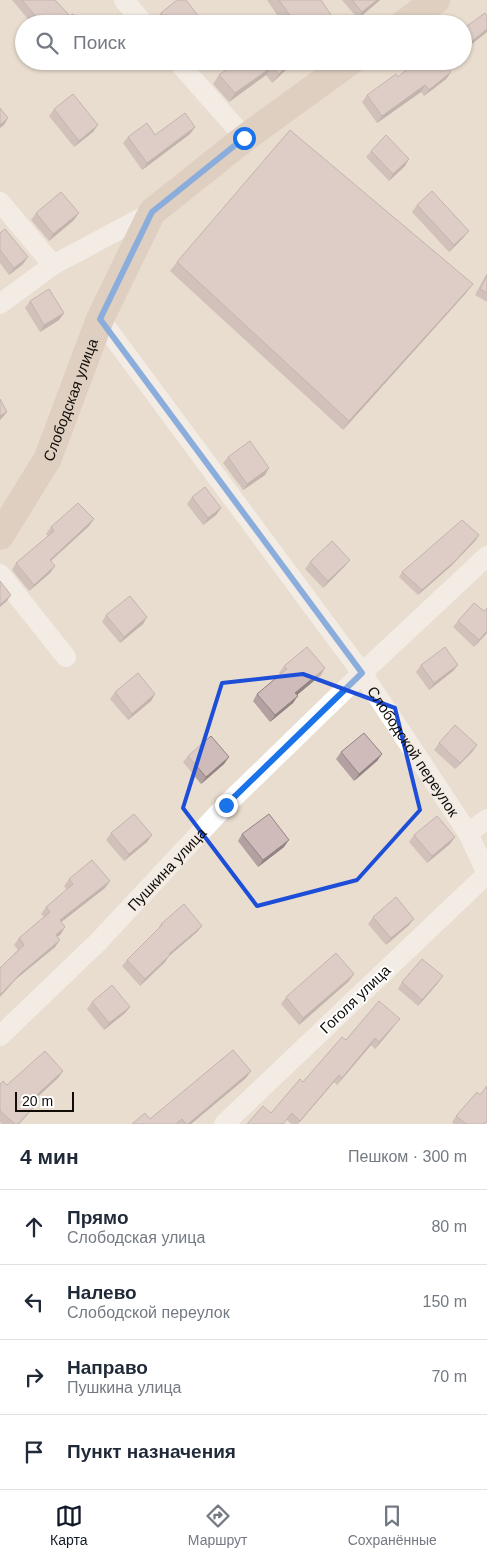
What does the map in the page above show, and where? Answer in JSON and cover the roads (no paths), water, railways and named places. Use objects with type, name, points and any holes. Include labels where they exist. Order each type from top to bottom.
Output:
[{"type":"street","points":[[124,0],[136,15]]},
{"type":"street","points":[[415,15],[436,0]]},
{"type":"street","points":[[185,70],[244,138]]},
{"type":"street","name":"Слободская улица","points":[[0,536],[48,458],[100,319],[152,212],[244,138],[338,70]]},
{"type":"street","points":[[0,202],[53,266]]},
{"type":"street","points":[[0,304],[53,266],[152,212]]},
{"type":"street","name":"Слободской переулок","points":[[100,319],[362,673],[468,833],[487,874]]},
{"type":"street","name":"Пушкина улица","points":[[0,1036],[98,942],[226,805],[362,673],[487,556]]},
{"type":"street","points":[[0,574],[66,657]]},
{"type":"street","points":[[468,833],[487,819]]},
{"type":"street","name":"Гоголя улица","points":[[224,1124],[487,874]]}]
